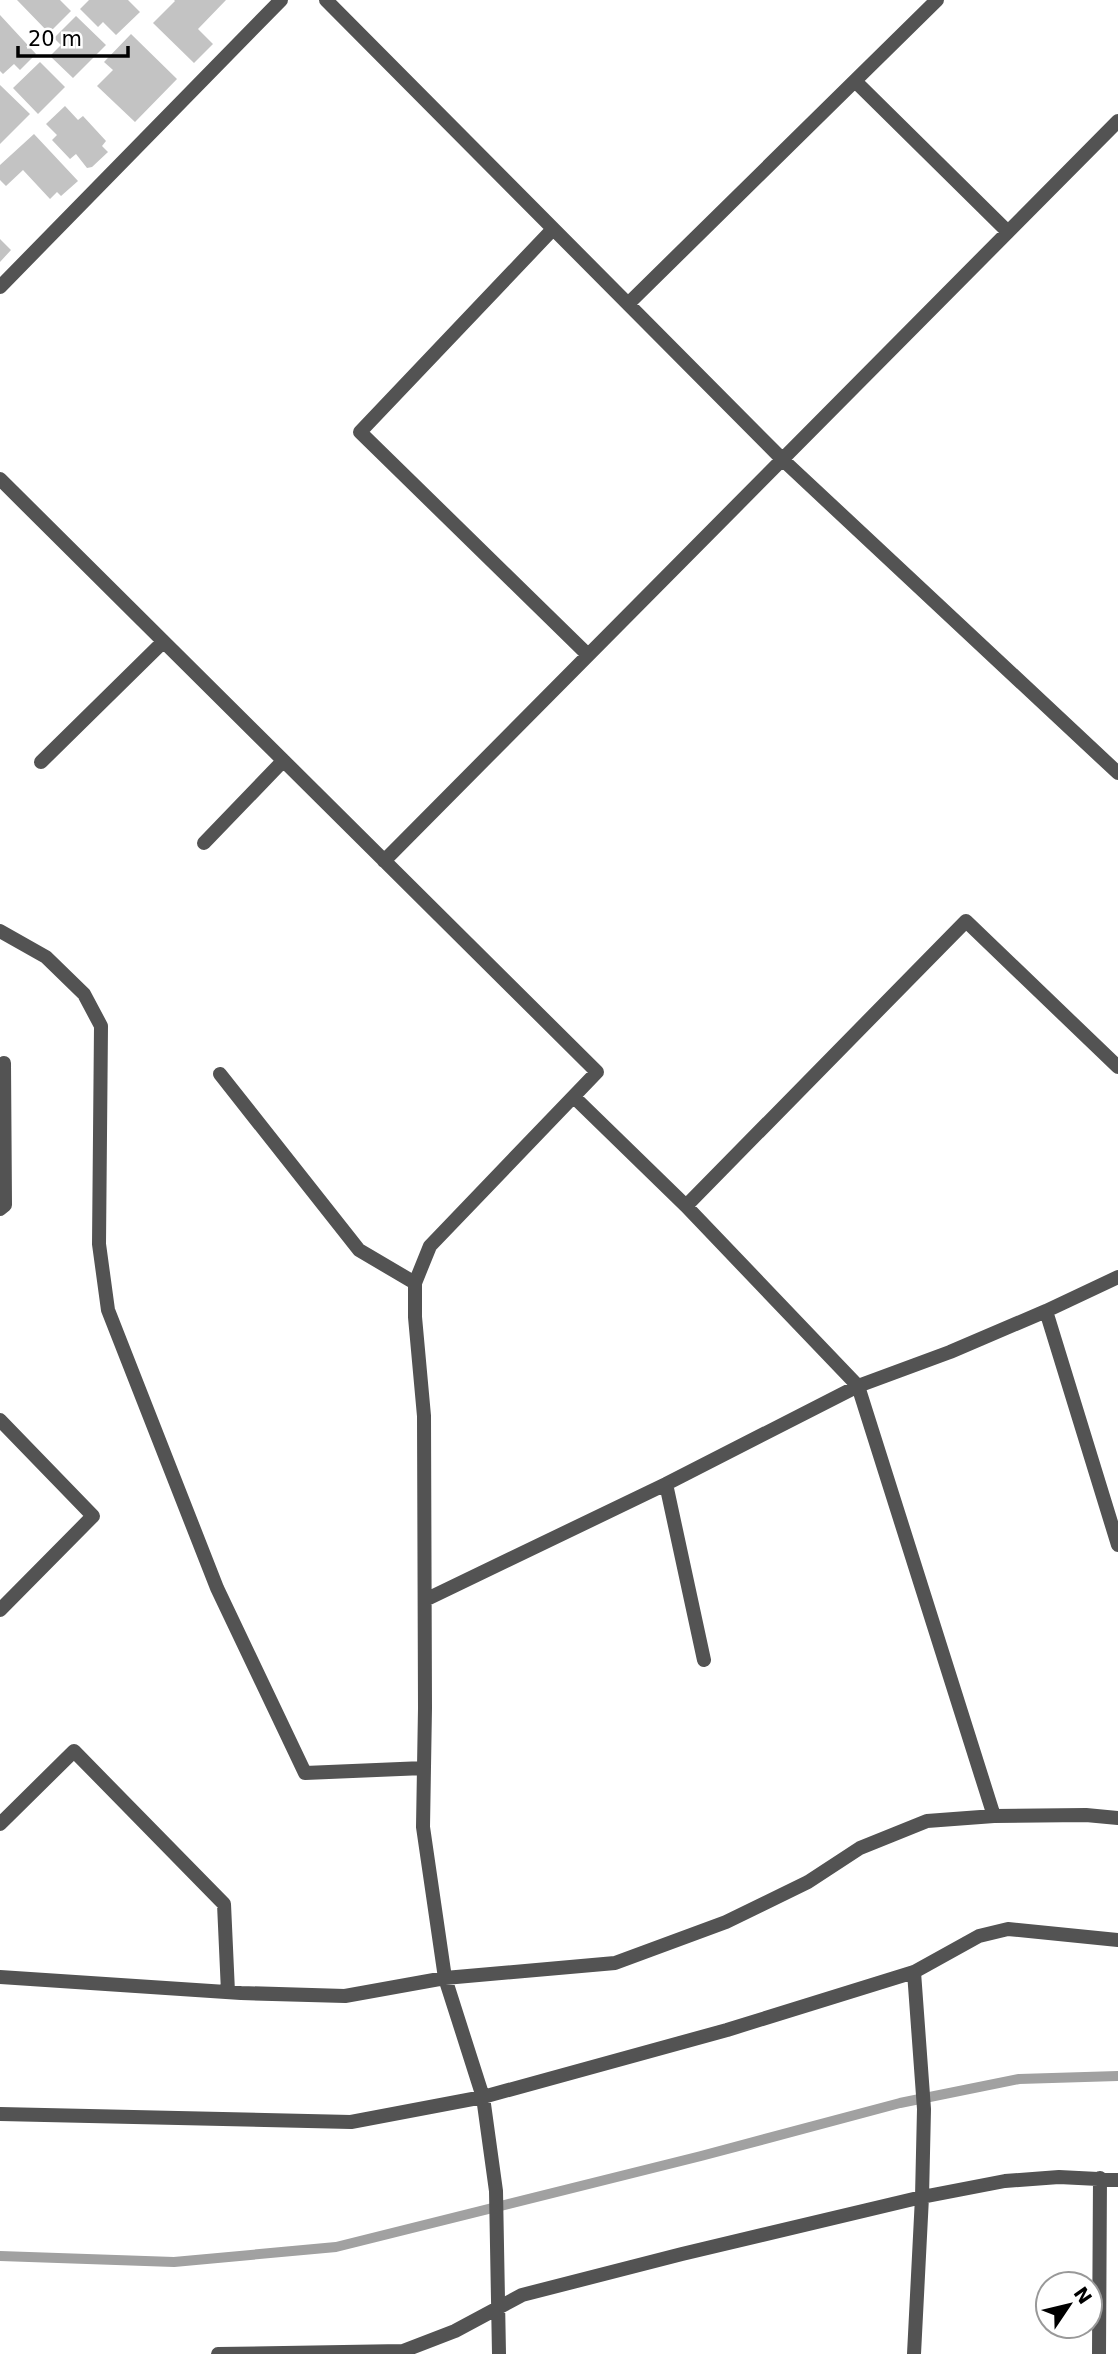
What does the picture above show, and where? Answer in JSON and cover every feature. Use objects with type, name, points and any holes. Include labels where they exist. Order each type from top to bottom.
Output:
[{"type":"street","points":[[0,287],[281,0]]},
{"type":"street","points":[[326,0],[783,460],[1118,773]]},
{"type":"street","points":[[628,304],[937,0]]},
{"type":"street","points":[[855,81],[1008,232]]},
{"type":"street","points":[[384,861],[1118,121]]},
{"type":"street","points":[[552,229],[360,432],[588,655]]},
{"type":"street","points":[[0,479],[597,1072],[430,1246],[415,1283],[415,1317],[424,1416],[423,1827],[444,1978],[483,2097],[496,2190],[499,2354]]},
{"type":"street","points":[[41,762],[163,642]]},
{"type":"street","points":[[204,843],[283,761]]},
{"type":"street","points":[[686,1206],[966,921],[1118,1067]]},
{"type":"street","points":[[0,930],[46,957],[84,994],[101,1026],[99,1244],[108,1310],[217,1588],[305,1773],[424,1768]]},
{"type":"street","points":[[0,1067],[4,1063],[5,1205],[0,1209]]},
{"type":"street","points":[[220,1074],[359,1250],[415,1283]]},
{"type":"street","points":[[574,1097],[686,1206],[858,1386],[994,1816]]},
{"type":"street","points":[[425,1600],[666,1484],[858,1386],[950,1352],[1118,1277]]},
{"type":"street","points":[[1046,1311],[1118,1545]]},
{"type":"street","points":[[0,1420],[93,1516],[0,1610]]},
{"type":"street","points":[[666,1484],[704,1660]]},
{"type":"street","points":[[0,1824],[74,1751],[224,1903],[228,1992]]},
{"type":"street","points":[[0,1977],[228,1992],[345,1996],[444,1978],[615,1963],[726,1922],[808,1882],[860,1848],[927,1821],[994,1816],[1086,1815],[1118,1818]]},
{"type":"street","points":[[0,2114],[351,2122],[483,2097],[727,2030],[914,1972],[979,1936],[1008,1929],[1118,1940]]},
{"type":"street","points":[[914,1972],[924,2109],[914,2354]]},
{"type":"street","points":[[218,2354],[403,2351],[455,2330],[522,2295],[922,2197],[1004,2181],[1059,2177],[1118,2179]]},
{"type":"street","points":[[1099,2354],[1100,2178]]},
{"type":"building","points":[[17,0],[60,0],[71,11],[49,33]]},
{"type":"building","points":[[89,0],[128,0],[140,12],[116,35],[103,22],[98,27],[80,9]]},
{"type":"building","points":[[174,0],[226,0],[198,29],[213,44],[194,63],[153,23]]},
{"type":"building","points":[[0,15],[36,54],[20,70],[14,64],[3,74],[0,71]]},
{"type":"building","points":[[76,16],[106,45],[73,78],[50,56],[61,45],[54,38]]},
{"type":"building","points":[[131,34],[177,79],[135,122],[97,86],[113,70],[104,62]]},
{"type":"building","points":[[40,62],[65,87],[38,114],[13,88]]},
{"type":"building","points":[[0,85],[30,114],[0,144]]},
{"type":"building","points":[[65,106],[78,120],[83,116],[106,141],[102,146],[108,152],[92,167],[87,168],[76,154],[70,159],[52,140],[57,135],[46,124]]},
{"type":"building","points":[[34,134],[78,181],[61,196],[57,192],[50,199],[23,170],[6,186],[0,180],[0,165]]},
{"type":"building","points":[[0,239],[11,250],[0,262]]},
{"type":"waterway","points":[[0,2256],[174,2262],[336,2247],[701,2156],[900,2103],[1019,2079],[1118,2076]]}]
